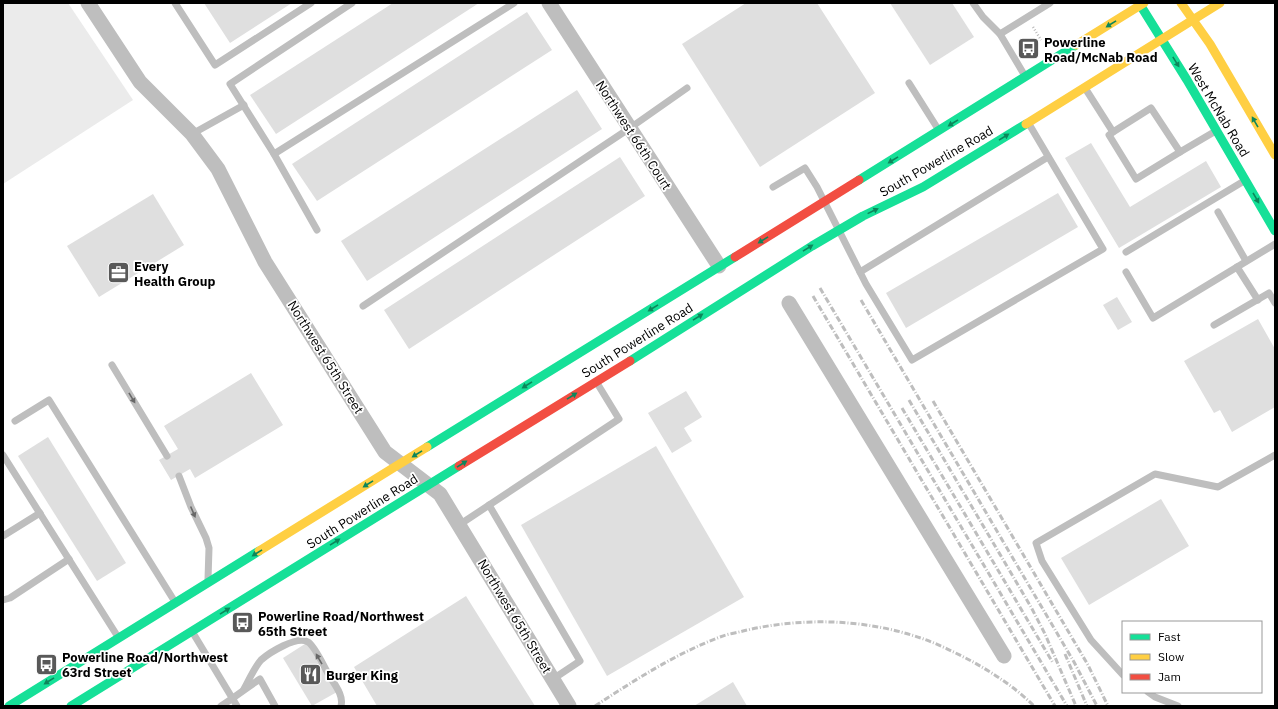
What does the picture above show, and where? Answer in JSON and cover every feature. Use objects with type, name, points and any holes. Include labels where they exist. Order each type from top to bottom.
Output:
[{"type":"main road","name":"West McNab Road","points":[[1181,3],[1210,44],[1275,155]]},
{"type":"main road","name":"South Powerline Road","points":[[71,706],[839,230],[928,183],[1220,3]]},
{"type":"main road","name":"West McNab Road","points":[[1141,4],[1275,231]]},
{"type":"main road","name":"South Powerline Road","points":[[9,706],[939,131],[1141,4]]},
{"type":"street","name":"Northwest 65th Street","points":[[88,3],[140,82],[192,134],[218,169],[265,262],[385,452],[440,494],[569,706]]},
{"type":"street","name":"Northwest 66th Court","points":[[549,3],[719,266]]},
{"type":"lane","points":[[175,3],[215,65],[311,3]]},
{"type":"lane","points":[[317,230],[274,154],[230,84],[352,3]]},
{"type":"lane","points":[[274,154],[514,3]]},
{"type":"lane","points":[[973,3],[983,17],[1000,34],[1026,77]]},
{"type":"lane","points":[[1000,34],[1050,3]]},
{"type":"lane","points":[[909,83],[939,131]]},
{"type":"lane","points":[[1084,86],[1113,132]]},
{"type":"lane","points":[[363,306],[630,128],[687,88]]},
{"type":"lane","points":[[192,134],[244,105]]},
{"type":"lane","points":[[1180,152],[1152,108],[1109,135],[1136,179],[1216,130]]},
{"type":"lane","points":[[773,187],[805,168],[860,272],[912,360],[1104,248],[1028,122]]},
{"type":"lane","points":[[860,272],[1048,157]]},
{"type":"lane","points":[[1126,252],[1245,180]]},
{"type":"lane","points":[[1218,212],[1246,261]]},
{"type":"lane","points":[[1126,272],[1153,318],[1275,244]]},
{"type":"lane","points":[[1237,266],[1258,300]]},
{"type":"lane","points":[[1214,325],[1269,293],[1275,302]]},
{"type":"lane","points":[[112,364],[167,456]]},
{"type":"lane","points":[[459,525],[619,419],[596,381]]},
{"type":"lane","points":[[15,421],[49,400],[176,603]]},
{"type":"lane","points":[[1122,673],[1091,640],[1042,561],[1036,543],[1155,474],[1218,487],[1275,455]]},
{"type":"lane","points":[[4,458],[119,638]]},
{"type":"lane","points":[[179,476],[191,507],[206,538],[208,548],[208,583]]},
{"type":"lane","points":[[489,505],[580,661],[553,679]]},
{"type":"lane","points":[[3,536],[40,513]]},
{"type":"lane","points":[[3,600],[10,598],[69,559]]},
{"type":"lane","points":[[192,631],[237,706]]},
{"type":"lane","points":[[244,689],[256,667],[262,660],[292,641],[304,640],[314,649],[339,693],[342,703],[341,706]]},
{"type":"lane","points":[[221,706],[260,679],[275,706]]},
{"type":"lane","points":[[1149,693],[1155,697],[1178,706]]},
{"type":"path","points":[[1033,27],[1041,40]]},
{"type":"shaded area","points":[[3,3],[68,3],[133,100],[3,184]]},
{"type":"building","points":[[204,3],[292,3],[230,43]]},
{"type":"building","points":[[393,3],[479,3],[276,134],[250,95]]},
{"type":"building","points":[[746,3],[817,3],[875,93],[760,167],[682,44]]},
{"type":"building","points":[[890,3],[952,3],[974,37],[930,65]]},
{"type":"building","points":[[527,12],[552,50],[317,201],[292,164]]},
{"type":"building","points":[[577,90],[602,129],[367,281],[341,241]]},
{"type":"building","points":[[1091,143],[1130,207],[1206,161],[1221,187],[1119,248],[1065,158]]},
{"type":"building","points":[[620,157],[645,196],[409,349],[384,310]]},
{"type":"building","points":[[1058,193],[1078,227],[906,328],[886,293]]},
{"type":"building","points":[[153,194],[184,245],[99,297],[67,246]]},
{"type":"building","points":[[1117,297],[1132,322],[1118,330],[1103,305]]},
{"type":"building","points":[[1258,319],[1275,349],[1275,407],[1232,432],[1220,410],[1214,413],[1184,361]]},
{"type":"building","points":[[251,373],[283,425],[195,478],[190,469],[171,480],[159,460],[178,449],[164,426]]},
{"type":"building","points":[[686,391],[702,417],[684,428],[692,441],[672,453],[648,413]]},
{"type":"building","points":[[48,437],[126,563],[97,581],[18,456]]},
{"type":"building","points":[[656,446],[744,597],[607,676],[521,525]]},
{"type":"building","points":[[1161,499],[1189,546],[1089,605],[1061,558]]},
{"type":"building","points":[[466,596],[535,706],[377,706],[354,667]]},
{"type":"building","name":"Burger King","points":[[308,642],[337,692],[312,706],[283,658]]},
{"type":"building","points":[[733,682],[747,706],[694,706]]},
{"type":"waterway","points":[[789,303],[1004,656]]},
{"type":"railway","points":[[820,288],[1067,706]]},
{"type":"railway","points":[[813,296],[1055,706]]},
{"type":"railway","points":[[861,300],[1074,662],[1097,706]]},
{"type":"railway","points":[[909,400],[1031,607],[1045,634],[1076,706]]},
{"type":"railway","points":[[933,401],[1088,665],[1108,706]]},
{"type":"railway","points":[[902,408],[1053,663]]},
{"type":"railway","points":[[595,706],[671,659],[723,636],[767,626],[815,622],[840,622],[888,629],[934,643],[991,672],[1034,706]]},
{"type":"railway","points":[[1065,654],[1087,706]]},
{"type":"traffic: fast","points":[[1139,3],[1187,80],[1275,231]]},
{"type":"traffic: fast","points":[[859,180],[1076,45]]},
{"type":"traffic: fast","points":[[630,361],[812,246],[863,216],[923,187],[1026,124]]},
{"type":"traffic: fast","points":[[427,447],[735,257]]},
{"type":"traffic: fast","points":[[71,706],[459,466]]},
{"type":"traffic: fast","points":[[9,706],[259,551]]},
{"type":"traffic: slow","points":[[1076,45],[1144,3]]},
{"type":"traffic: slow","points":[[1181,3],[1210,44],[1275,155]]},
{"type":"traffic: slow","points":[[1026,124],[1220,3]]},
{"type":"traffic: slow","points":[[259,551],[427,447]]},
{"type":"traffic: jam","points":[[735,257],[859,180]]},
{"type":"traffic: jam","points":[[459,466],[630,361]]},
{"type":"place","name":"Powerline Road/McNab Road","points":[[1029,49]]},
{"type":"place","name":"Every Health Group","points":[[118,273]]},
{"type":"place","name":"Powerline Road/Northwest 65th Street","points":[[242,623]]},
{"type":"place","name":"Powerline Road/Northwest 63rd Street","points":[[47,664]]},
{"type":"place","name":"Burger King","points":[[310,675]]}]
